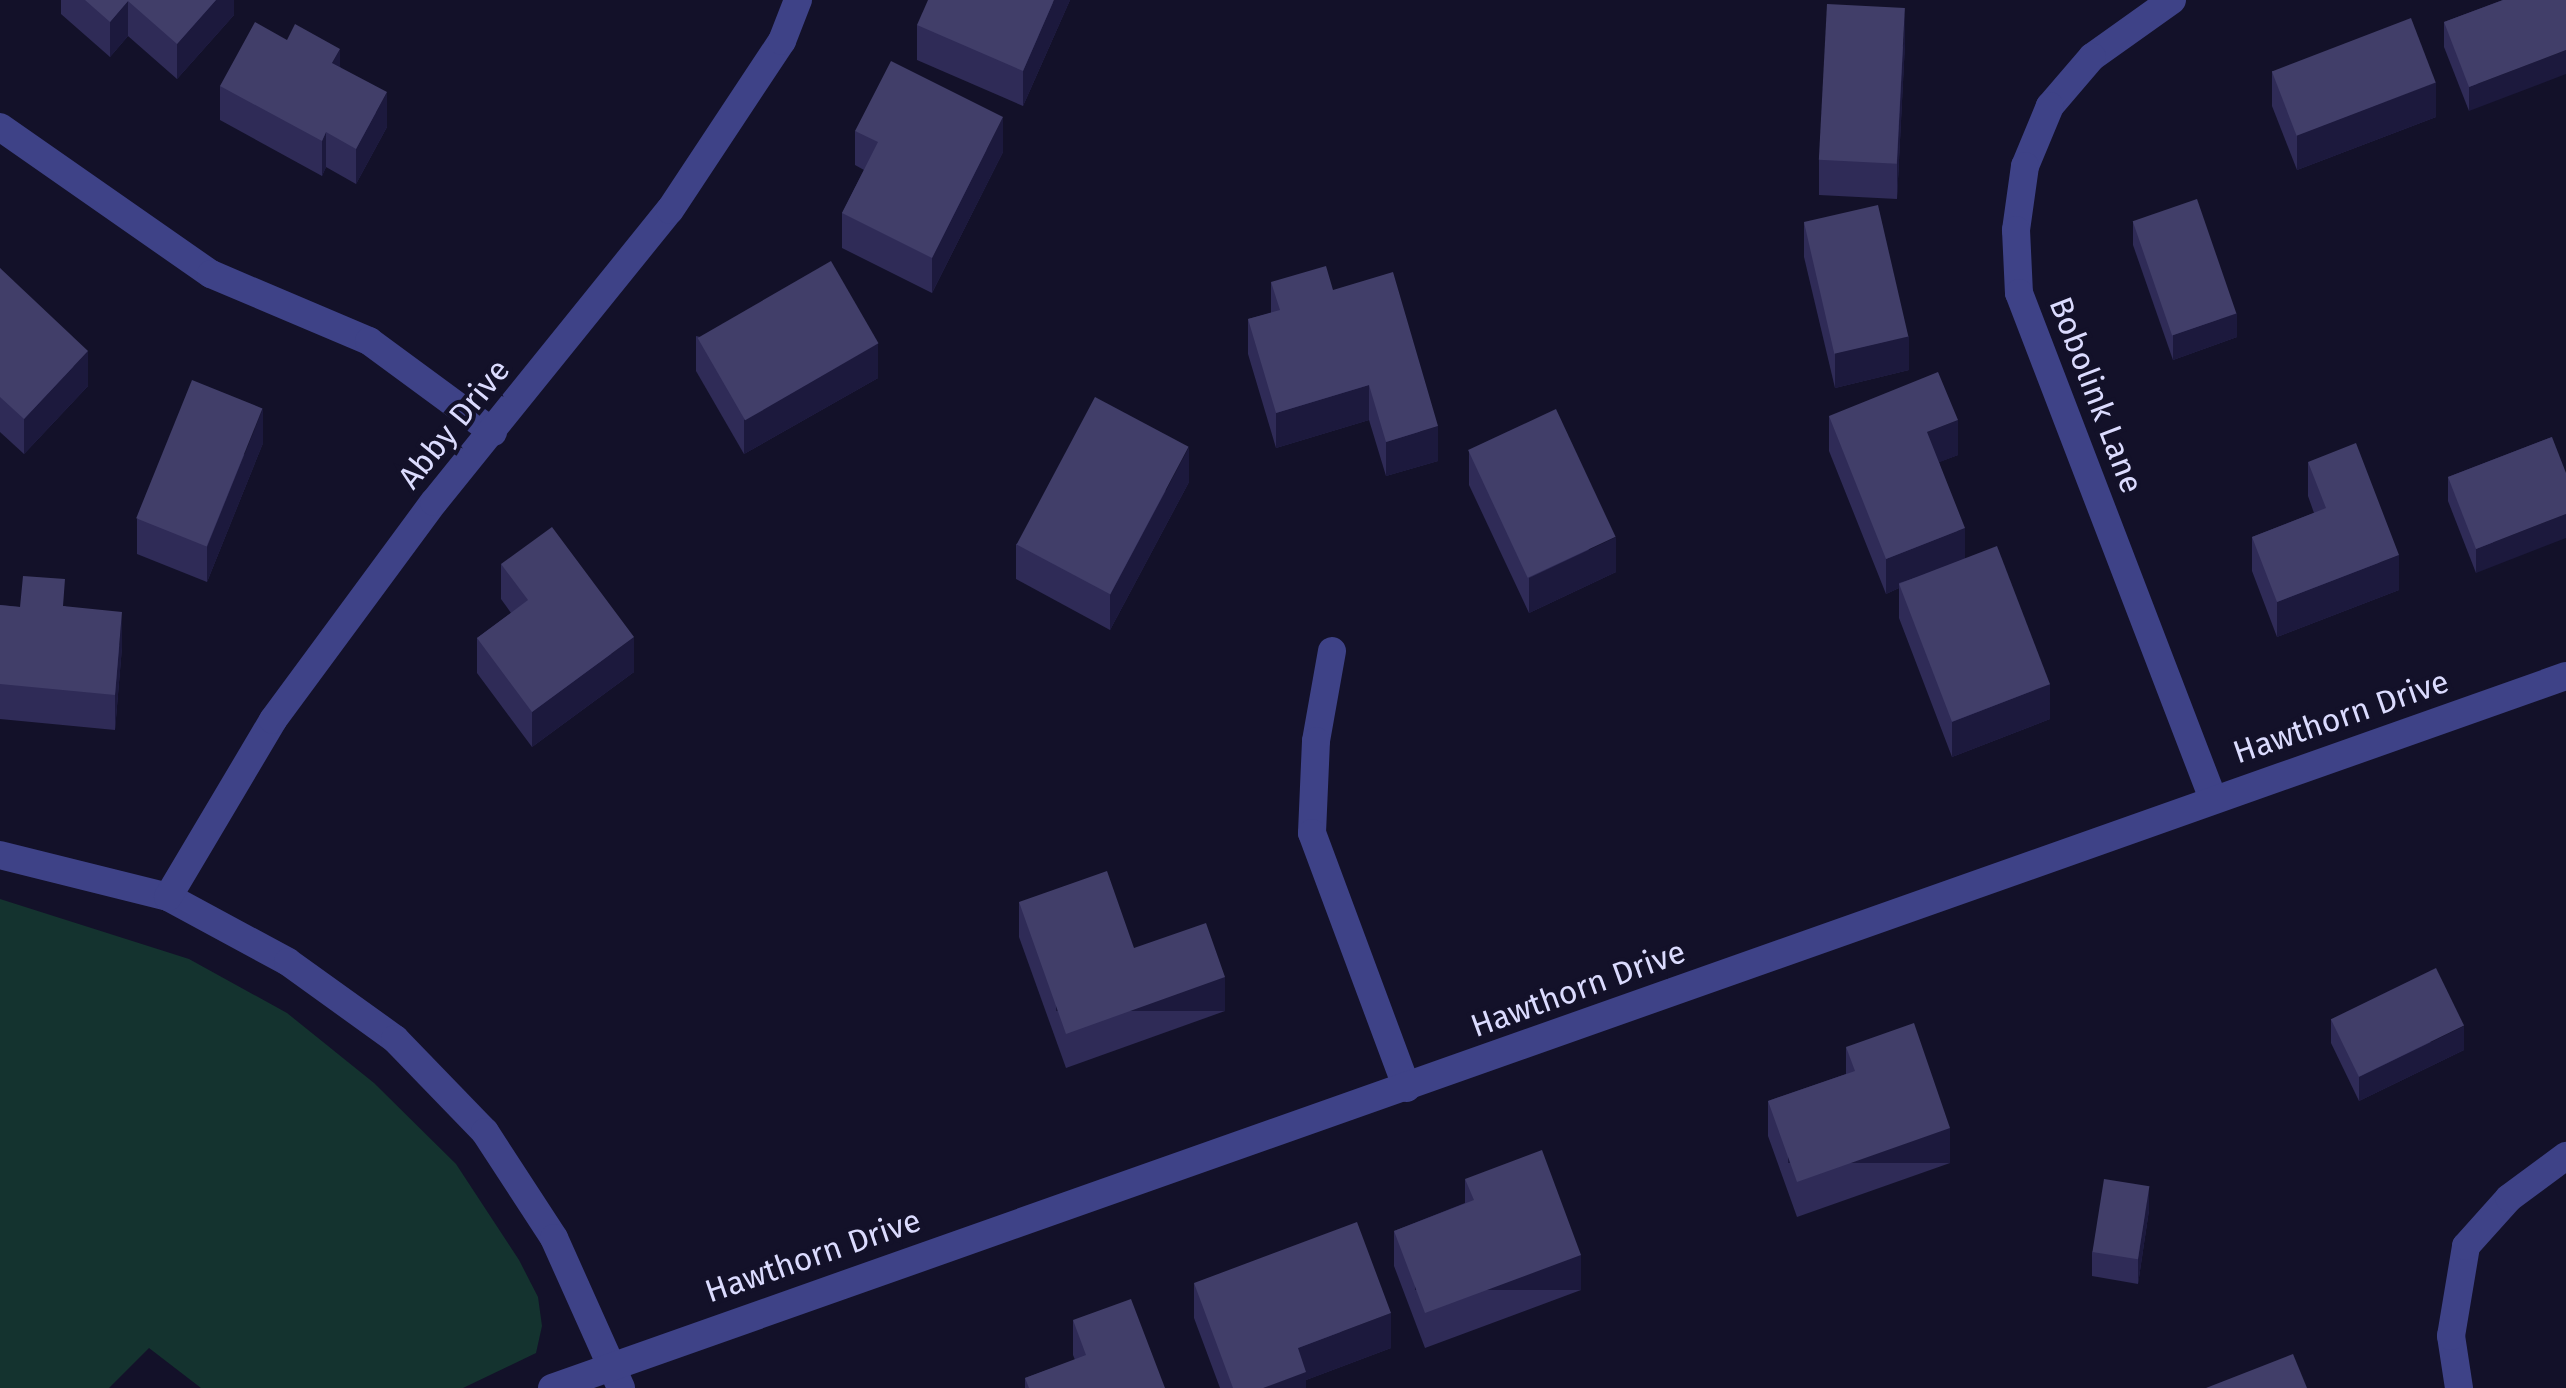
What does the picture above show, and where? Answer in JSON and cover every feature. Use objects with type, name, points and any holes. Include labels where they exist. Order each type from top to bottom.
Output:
[{"type":"street","name":"Abby Drive","points":[[168,897],[273,720],[493,432],[670,210],[782,41],[798,0]]},
{"type":"street","name":"Bobolink Lane","points":[[2172,0],[2092,57],[2050,106],[2025,166],[2016,230],[2019,293],[2213,798]]},
{"type":"street","points":[[0,127],[212,274],[368,341],[493,432]]},
{"type":"street","points":[[1332,651],[1316,742],[1312,833],[1407,1088]]},
{"type":"street","name":"Hawthorn Drive","points":[[552,1388],[617,1377],[2213,798],[2566,676]]},
{"type":"street","points":[[0,855],[168,897],[288,962],[395,1039],[485,1132],[554,1238],[617,1377]]},
{"type":"street","points":[[2459,1388],[2451,1336],[2466,1246],[2509,1198],[2566,1156]]},
{"type":"green space","points":[[0,899],[189,959],[287,1013],[374,1083],[456,1164],[519,1260],[538,1297],[542,1326],[536,1353],[463,1388],[201,1388],[149,1348],[109,1388],[0,1388]]},
{"type":"building","points":[[85,0],[216,0],[177,44],[128,1],[110,22]]},
{"type":"building","points":[[928,0],[1054,0],[1023,71],[917,25]]},
{"type":"building","points":[[2503,0],[2566,0],[2566,50],[2469,87],[2444,22]]},
{"type":"building","points":[[1827,4],[1905,8],[1897,164],[1819,160]]},
{"type":"building","points":[[2411,18],[2436,82],[2297,136],[2272,71]]},
{"type":"building","points":[[255,22],[287,40],[295,24],[340,49],[332,63],[387,92],[356,149],[326,132],[322,141],[220,86]]},
{"type":"building","points":[[891,61],[1003,117],[932,258],[842,213],[878,142],[855,131]]},
{"type":"building","points":[[2197,199],[2236,313],[2172,336],[2133,221]]},
{"type":"building","points":[[1878,205],[1908,337],[1834,354],[1804,222]]},
{"type":"building","points":[[831,261],[878,343],[745,420],[698,338]]},
{"type":"building","points":[[1326,266],[1333,290],[1393,272],[1438,426],[1386,442],[1369,385],[1276,413],[1248,319],[1280,310],[1271,282]]},
{"type":"building","points":[[0,268],[88,351],[24,419],[0,397]]},
{"type":"building","points":[[1938,372],[1958,420],[1927,432],[1965,528],[1886,559],[1829,416]]},
{"type":"building","points":[[192,380],[262,408],[207,547],[136,518]]},
{"type":"building","points":[[1095,397],[1189,447],[1110,594],[1017,544]]},
{"type":"building","points":[[1556,409],[1616,537],[1528,578],[1468,450]]},
{"type":"building","points":[[2552,437],[2566,473],[2566,514],[2476,549],[2448,477]]},
{"type":"building","points":[[2356,443],[2399,555],[2277,602],[2252,537],[2326,508],[2308,462]]},
{"type":"building","points":[[552,527],[634,637],[532,712],[477,638],[528,600],[501,564]]},
{"type":"building","points":[[1997,546],[2050,684],[1952,722],[1899,584]]},
{"type":"building","points":[[23,576],[65,579],[63,606],[122,612],[115,695],[0,684],[0,605],[20,607]]},
{"type":"building","points":[[1107,871],[1134,948],[1206,923],[1225,977],[1066,1034],[1019,902]]},
{"type":"building","points":[[2436,968],[2464,1026],[2359,1077],[2331,1019]]},
{"type":"building","points":[[1914,1023],[1950,1128],[1797,1182],[1768,1101],[1855,1071],[1846,1047]]},
{"type":"building","points":[[1542,1150],[1581,1255],[1425,1313],[1394,1231],[1474,1200],[1465,1179]]},
{"type":"building","points":[[2104,1179],[2149,1186],[2138,1259],[2092,1252]]},
{"type":"building","points":[[1357,1222],[1391,1313],[1298,1348],[1306,1372],[1263,1388],[1233,1388],[1194,1283]]},
{"type":"building","points":[[1131,1299],[1165,1388],[1029,1388],[1025,1378],[1086,1355],[1073,1320]]},
{"type":"building","points":[[2293,1354],[2307,1388],[2206,1388]]}]
